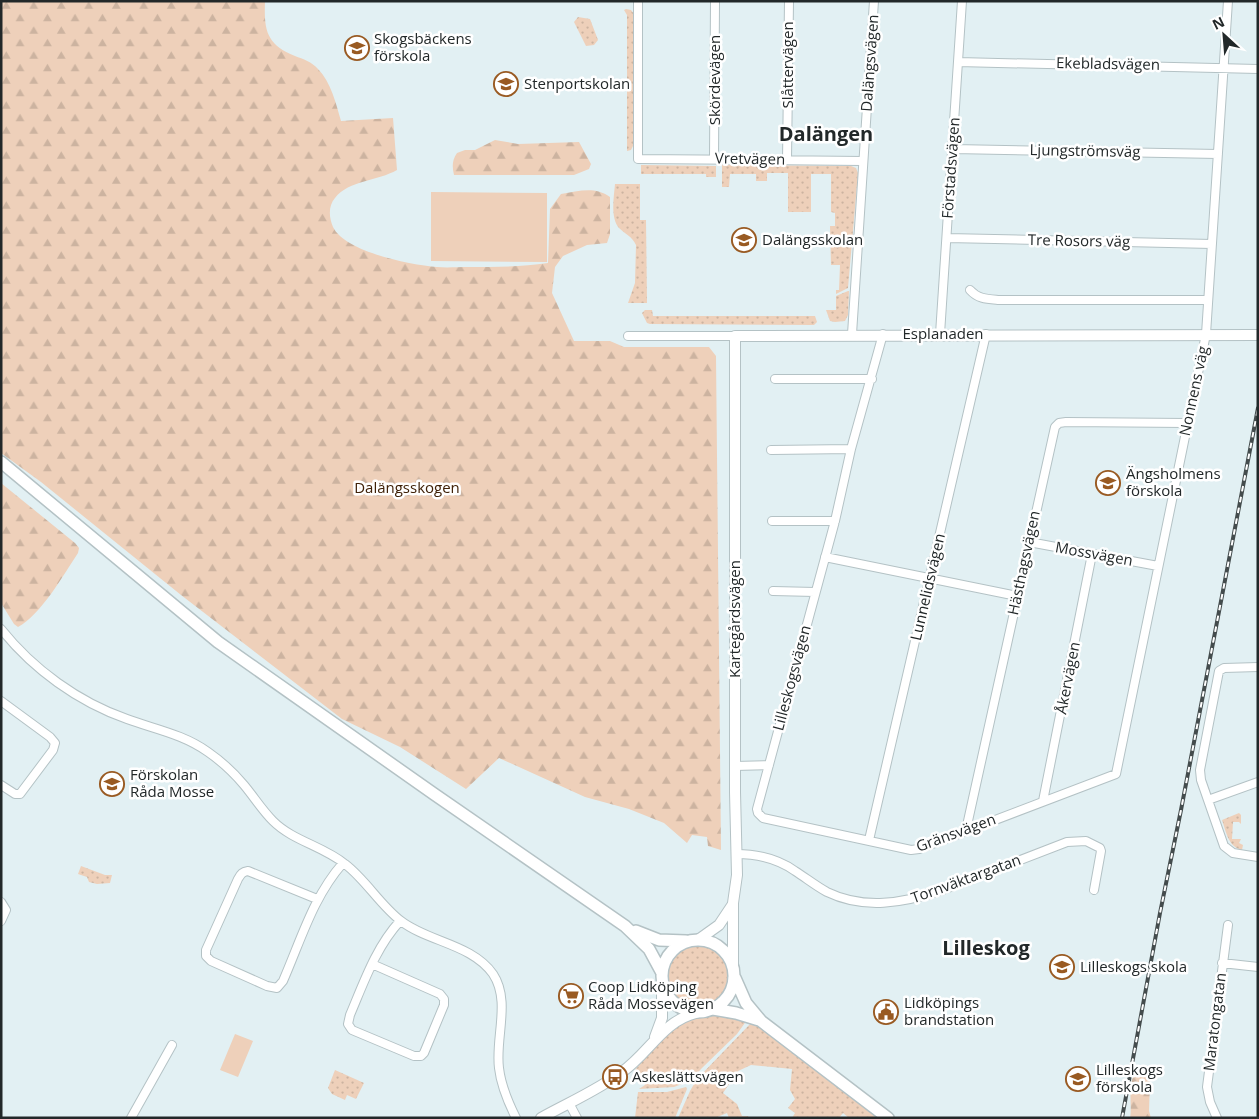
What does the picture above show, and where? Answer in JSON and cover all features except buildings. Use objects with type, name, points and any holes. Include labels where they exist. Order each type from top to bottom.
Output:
[{"type":"main road","points":[[1,462],[218,642],[625,926],[649,949],[662,978],[666,994],[674,1003],[684,1010],[696,1012],[713,1009],[736,1013],[761,1021]]},
{"type":"main road","points":[[625,926],[659,940],[696,940],[718,946],[727,955],[746,1003],[761,1021],[888,1118]]},
{"type":"main road","points":[[662,978],[667,958],[674,950],[682,944],[696,940]]},
{"type":"main road","points":[[713,1009],[723,1002],[730,992],[733,970]]},
{"type":"street","name":"Vretvägen","points":[[638,1],[638,159],[863,161]]},
{"type":"street","name":"Skördevägen","points":[[714,159],[715,1]]},
{"type":"street","name":"Slåttervägen","points":[[788,160],[789,1]]},
{"type":"street","name":"Dalängsvägen","points":[[852,334],[874,1]]},
{"type":"street","name":"Förstadsvägen","points":[[940,334],[962,1]]},
{"type":"street","name":"Nonnens väg","points":[[1116,775],[1206,334],[1228,1]]},
{"type":"street","name":"Ekebladsvägen","points":[[958,62],[1258,69]]},
{"type":"street","name":"Ljungströmsväg","points":[[953,149],[1218,154]]},
{"type":"street","name":"Tre Rosors väg","points":[[946,238],[1212,244]]},
{"type":"street","points":[[970,290],[982,298],[999,300],[1208,300]]},
{"type":"street","name":"Esplanaden","points":[[628,336],[852,334],[1258,335]]},
{"type":"street","name":"Lilleskogsvägen","points":[[763,818],[757,809],[835,521],[851,449],[884,334]]},
{"type":"street","name":"Lunnelidsvägen","points":[[869,840],[986,334]]},
{"type":"street","name":"Kartegårdsvägen","points":[[733,970],[733,903],[737,875],[735,766],[735,336]]},
{"type":"street","points":[[775,379],[872,379]]},
{"type":"street","name":"Hästhagsvägen","points":[[966,830],[1056,425],[1066,422],[1187,423]]},
{"type":"street","points":[[771,450],[851,449]]},
{"type":"street","points":[[772,522],[835,521]]},
{"type":"street","name":"Mossvägen","points":[[1029,542],[1158,566]]},
{"type":"street","name":"Åkervägen","points":[[1043,801],[1092,554]]},
{"type":"street","points":[[825,557],[1017,596]]},
{"type":"street","points":[[773,591],[815,592]]},
{"type":"street","points":[[1,628],[12,642],[36,665],[85,701],[125,719],[178,736],[206,751],[239,779],[277,825],[343,862],[400,921],[471,955],[487,966],[500,990],[499,1069],[506,1098],[516,1118]]},
{"type":"street","points":[[1258,667],[1220,669],[1200,770],[1201,780],[1224,846],[1233,853],[1258,857]]},
{"type":"street","points":[[1,701],[50,737],[55,743],[53,750],[20,794],[15,794],[1,785]]},
{"type":"street","points":[[735,766],[769,765]]},
{"type":"street","name":"Gränsvägen","points":[[763,818],[915,850],[1116,775]]},
{"type":"street","points":[[1208,800],[1258,782]]},
{"type":"street","name":"Tornväktargatan","points":[[736,854],[747,854],[776,861],[794,870],[826,892],[838,896],[859,902],[886,903],[920,898],[1067,842],[1086,841],[1100,848],[1101,851],[1094,890]]},
{"type":"street","points":[[317,899],[248,871],[241,874],[206,950],[206,956],[211,961],[267,986],[277,988],[283,981],[317,899],[343,862]]},
{"type":"street","points":[[1,902],[6,910],[1,921]]},
{"type":"street","name":"Kartegårdsvägen","points":[[696,940],[718,925],[733,903]]},
{"type":"street","points":[[372,964],[440,994],[444,999],[444,1005],[424,1053],[421,1056],[414,1056],[349,1028],[348,1021],[350,1015],[372,964],[382,945],[400,921]]},
{"type":"street","name":"Maratongatan","points":[[1217,1118],[1210,1102],[1207,1086],[1228,925]]},
{"type":"street","points":[[1222,963],[1258,966]]},
{"type":"street","points":[[653,1042],[662,1018],[662,978]]},
{"type":"street","points":[[541,1118],[623,1072],[674,1021],[696,1012]]},
{"type":"street","points":[[131,1118],[172,1045]]},
{"type":"street","points":[[569,1103],[577,1118]]},
{"type":"green space","name":"Dalängsskogen","points":[[1,1],[265,1],[266,28],[272,41],[285,51],[313,64],[323,74],[333,94],[341,121],[393,118],[397,170],[348,188],[335,198],[330,208],[333,227],[340,236],[351,244],[380,256],[426,266],[441,267],[508,266],[548,263],[550,209],[561,194],[593,190],[610,197],[610,234],[607,243],[587,245],[563,256],[555,267],[552,293],[574,341],[610,341],[624,347],[709,347],[716,356],[721,850],[708,846],[707,837],[692,835],[687,843],[664,823],[629,809],[585,797],[499,758],[466,789],[400,747],[342,719],[181,595],[41,482],[1,453]]},
{"type":"green space","points":[[624,10],[631,10],[634,14],[633,146],[631,150],[627,151],[627,15]]},
{"type":"green space","points":[[578,17],[590,19],[598,40],[594,45],[586,46],[574,22]]},
{"type":"green space","points":[[495,140],[518,144],[579,142],[591,164],[589,169],[574,175],[454,175],[453,164],[457,153],[465,150],[475,150]]},
{"type":"green space","points":[[641,165],[716,166],[716,177],[706,177],[706,174],[641,174]]},
{"type":"green space","points":[[722,165],[851,166],[856,168],[858,173],[848,288],[836,294],[836,290],[839,290],[840,265],[831,265],[830,226],[835,226],[835,213],[831,212],[831,174],[811,174],[811,212],[788,212],[788,173],[767,173],[767,181],[756,181],[756,174],[730,174],[729,187],[722,187]]},
{"type":"green space","points":[[615,184],[640,184],[640,220],[646,220],[647,303],[628,303],[635,283],[636,245],[633,239],[619,228],[614,219]]},
{"type":"green space","points":[[431,192],[547,193],[547,262],[431,261]]},
{"type":"green space","points":[[849,291],[848,315],[845,321],[830,321],[826,310],[836,310],[836,296]]},
{"type":"green space","points":[[645,310],[652,310],[653,316],[815,316],[817,322],[814,325],[650,324],[647,323],[642,313]]},
{"type":"green space","points":[[1,483],[79,548],[78,553],[43,604],[27,621],[18,627],[14,624],[1,603]]},
{"type":"green space","points":[[1239,813],[1241,815],[1241,824],[1233,822],[1232,839],[1241,839],[1239,843],[1243,845],[1242,850],[1231,842],[1226,834],[1222,820]]},
{"type":"green space","points":[[81,866],[105,875],[112,875],[110,883],[97,884],[89,882],[87,877],[78,874]]},
{"type":"green space","points":[[692,944],[704,944],[721,953],[728,964],[730,976],[728,988],[721,999],[704,1008],[692,1008],[680,1003],[671,994],[666,982],[666,970],[671,958],[680,949]]},
{"type":"green space","points":[[723,1014],[747,1020],[737,1034],[692,1080],[674,1087],[639,1089],[645,1085],[635,1070],[663,1037],[688,1019]]},
{"type":"green space","points":[[752,1022],[880,1118],[849,1118],[843,1113],[839,1118],[792,1118],[795,1113],[788,1108],[795,1099],[790,1090],[792,1069],[751,1065],[738,1071],[723,1093],[737,1104],[742,1116],[748,1116],[749,1118],[729,1118],[727,1113],[715,1118],[678,1118],[697,1079]]},
{"type":"green space","points":[[235,1034],[253,1041],[238,1077],[220,1070]]},
{"type":"green space","points":[[1140,1069],[1143,1070],[1150,1082],[1149,1111],[1151,1118],[1130,1118],[1131,1085],[1135,1073]]},
{"type":"green space","points":[[335,1070],[364,1083],[356,1099],[347,1095],[345,1100],[332,1094],[328,1088]]},
{"type":"green space","points":[[686,1087],[687,1089],[675,1118],[635,1118],[638,1092],[667,1092]]},
{"type":"railway","points":[[1122,1118],[1258,408]]},
{"type":"place","name":"Skogsbäckens förskola","points":[[357,48]]},
{"type":"place","name":"Stenportskolan","points":[[506,84]]},
{"type":"place","name":"Dalängsskolan","points":[[744,240]]},
{"type":"place","name":"Ängsholmens förskola","points":[[1108,483]]},
{"type":"place","name":"Förskolan Råda Mosse","points":[[112,784]]},
{"type":"place","name":"Lilleskogs skola","points":[[1062,967]]},
{"type":"place","name":"Coop Lidköping Råda Mossevägen","points":[[571,996]]},
{"type":"place","name":"Lidköpings brandstation","points":[[886,1012]]},
{"type":"place","name":"Askeslättsvägen","points":[[615,1077]]},
{"type":"place","name":"Lilleskogs förskola","points":[[1078,1079]]},
{"type":"district","name":"Dalängen","points":[[826,134]]},
{"type":"district","name":"Lilleskog","points":[[986,948]]}]
